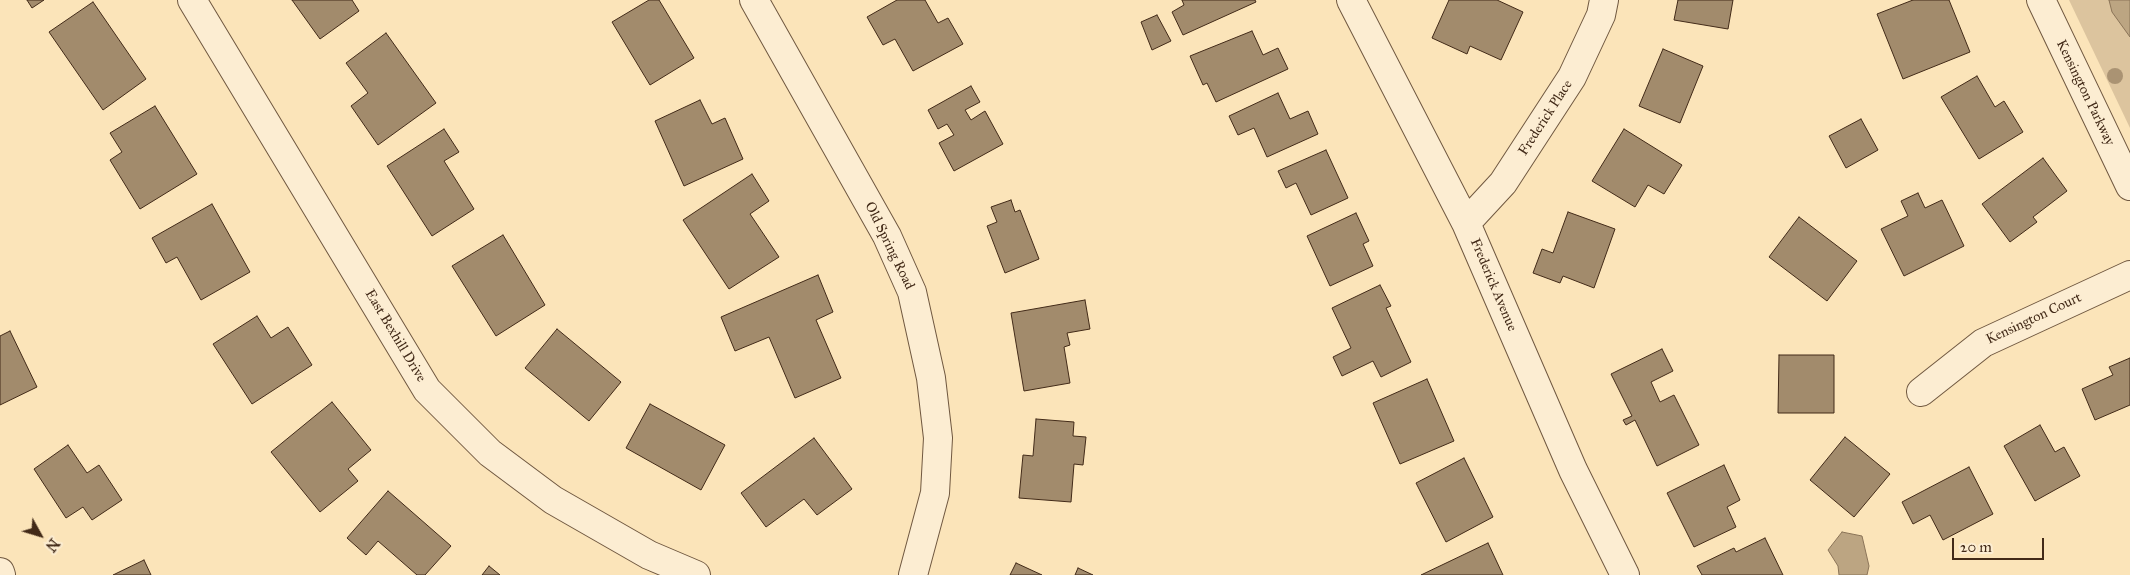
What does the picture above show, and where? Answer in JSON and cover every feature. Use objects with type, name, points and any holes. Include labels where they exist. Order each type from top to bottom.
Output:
[{"type":"street","name":"East Bexhill Drive","points":[[192,0],[427,390],[490,452],[553,500],[649,555],[696,575]]},
{"type":"street","name":"Old Spring Road","points":[[754,0],[887,236],[912,292],[931,378],[938,438],[935,493],[913,575]]},
{"type":"street","name":"Frederick Avenue","points":[[1352,0],[1466,223],[1573,470],[1625,575]]},
{"type":"street","name":"Frederick Place","points":[[1466,223],[1503,183],[1572,77],[1600,15],[1604,0]]},
{"type":"street","name":"Kensington Parkway","points":[[2041,0],[2130,186]]},
{"type":"street","name":"Kensington Court","points":[[1921,392],[1983,343],[2130,274]]},
{"type":"shaded area","points":[[2069,0],[2130,0],[2130,128]]},
{"type":"shaded area","points":[[2109,0],[2130,0],[2130,37],[2112,12]]},
{"type":"shaded area","points":[[1842,532],[1862,536],[1869,566],[1867,575],[1839,575],[1838,566],[1828,550]]},
{"type":"building","points":[[27,0],[44,0],[32,8]]},
{"type":"building","points":[[292,0],[352,0],[359,11],[320,39]]},
{"type":"building","points":[[649,0],[659,0],[694,58],[650,85],[612,22]]},
{"type":"building","points":[[897,0],[925,0],[938,23],[948,18],[963,44],[913,71],[895,39],[883,45],[867,17]]},
{"type":"building","points":[[1182,0],[1255,0],[1256,2],[1183,35],[1172,12],[1184,5]]},
{"type":"building","points":[[1449,0],[1497,0],[1523,12],[1501,60],[1470,46],[1467,54],[1432,38]]},
{"type":"building","points":[[1678,0],[1733,0],[1728,29],[1674,20]]},
{"type":"building","points":[[1913,0],[1949,0],[1970,52],[1903,79],[1877,14]]},
{"type":"building","points":[[93,2],[146,79],[103,110],[49,32]]},
{"type":"building","points":[[1157,15],[1171,41],[1152,50],[1141,22]]},
{"type":"building","points":[[1252,31],[1263,55],[1278,48],[1288,69],[1216,102],[1207,83],[1203,85],[1190,56]]},
{"type":"building","points":[[386,33],[436,103],[378,145],[351,106],[368,93],[346,63]]},
{"type":"building","points":[[1663,49],[1703,66],[1680,123],[1639,106]]},
{"type":"building","points":[[1977,76],[1995,107],[2004,101],[2023,132],[1979,159],[1941,97]]},
{"type":"building","points":[[971,86],[980,102],[965,110],[971,120],[985,111],[1003,144],[954,171],[939,143],[954,135],[947,124],[938,129],[928,110]]},
{"type":"building","points":[[1278,93],[1290,119],[1308,111],[1318,134],[1267,157],[1254,128],[1238,135],[1229,116]]},
{"type":"building","points":[[700,100],[712,124],[725,118],[743,159],[684,186],[655,121]]},
{"type":"building","points":[[155,106],[197,174],[140,209],[110,160],[122,152],[110,133]]},
{"type":"building","points":[[1861,119],[1878,150],[1846,168],[1829,136]]},
{"type":"building","points":[[444,129],[459,152],[444,161],[474,209],[432,236],[387,166]]},
{"type":"building","points":[[1624,129],[1682,165],[1664,194],[1648,185],[1635,207],[1592,181]]},
{"type":"building","points":[[1326,150],[1348,198],[1311,215],[1296,183],[1286,188],[1278,171]]},
{"type":"building","points":[[2043,158],[2067,191],[2033,217],[2037,222],[2010,242],[1982,204]]},
{"type":"building","points":[[752,174],[769,201],[750,214],[779,257],[729,289],[683,220]]},
{"type":"building","points":[[1918,193],[1925,208],[1942,200],[1964,246],[1904,276],[1881,229],[1908,216],[1901,201]]},
{"type":"building","points":[[1011,200],[1015,212],[1020,210],[1039,259],[1005,273],[987,226],[997,222],[991,207]]},
{"type":"building","points":[[212,204],[250,272],[201,300],[177,257],[166,263],[152,238]]},
{"type":"building","points":[[1568,212],[1615,229],[1594,288],[1563,276],[1560,283],[1533,273],[1542,249],[1553,253]]},
{"type":"building","points":[[1356,213],[1369,241],[1363,244],[1373,266],[1330,286],[1307,236]]},
{"type":"building","points":[[1799,217],[1857,261],[1827,301],[1769,257]]},
{"type":"building","points":[[503,235],[545,305],[496,336],[452,266]]},
{"type":"building","points":[[818,275],[833,312],[816,320],[841,378],[795,398],[769,337],[735,351],[721,317]]},
{"type":"building","points":[[1380,285],[1391,306],[1386,308],[1411,362],[1381,377],[1373,361],[1342,376],[1333,357],[1351,348],[1332,308]]},
{"type":"building","points":[[1085,300],[1090,329],[1067,333],[1070,345],[1064,347],[1070,383],[1024,391],[1011,313]]},
{"type":"building","points":[[257,316],[271,338],[288,327],[312,365],[252,404],[213,344]]},
{"type":"building","points":[[557,329],[621,382],[589,421],[525,368]]},
{"type":"building","points":[[10,331],[37,387],[0,405],[0,336]]},
{"type":"building","points":[[1662,349],[1673,371],[1651,382],[1660,402],[1674,395],[1699,445],[1657,466],[1635,420],[1626,425],[1623,420],[1632,416],[1611,374]]},
{"type":"building","points":[[1779,355],[1834,355],[1834,413],[1778,413]]},
{"type":"building","points":[[2130,358],[2130,405],[2095,420],[2082,389],[2113,375],[2109,367]]},
{"type":"building","points":[[1427,379],[1454,441],[1400,464],[1373,403]]},
{"type":"building","points":[[332,402],[371,450],[348,469],[358,481],[320,512],[271,452]]},
{"type":"building","points":[[650,404],[725,445],[701,490],[626,448]]},
{"type":"building","points":[[1036,419],[1074,422],[1073,436],[1086,437],[1083,465],[1074,464],[1071,502],[1019,498],[1023,455],[1033,456]]},
{"type":"building","points":[[2040,425],[2055,452],[2064,447],[2080,476],[2035,501],[2004,446]]},
{"type":"building","points":[[1845,437],[1890,474],[1854,517],[1810,480]]},
{"type":"building","points":[[814,438],[852,489],[817,515],[804,499],[766,527],[741,493]]},
{"type":"building","points":[[68,445],[87,473],[99,465],[122,500],[92,520],[83,507],[66,518],[34,469]]},
{"type":"building","points":[[1464,458],[1493,517],[1446,542],[1416,483]]},
{"type":"building","points":[[1724,465],[1740,500],[1727,507],[1736,527],[1694,547],[1667,493]]},
{"type":"building","points":[[1969,467],[1993,514],[1943,540],[1930,515],[1913,524],[1902,502]]},
{"type":"building","points":[[388,491],[451,546],[425,575],[417,575],[378,541],[366,555],[347,538]]},
{"type":"building","points":[[1765,538],[1783,575],[1702,575],[1697,566],[1734,548],[1736,552]]},
{"type":"building","points":[[1488,543],[1503,575],[1421,575]]},
{"type":"building","points":[[144,560],[151,575],[113,575]]},
{"type":"building","points":[[1016,563],[1042,575],[1010,575]]},
{"type":"building","points":[[489,566],[500,575],[482,575]]},
{"type":"building","points":[[1078,568],[1093,575],[1075,575]]}]
